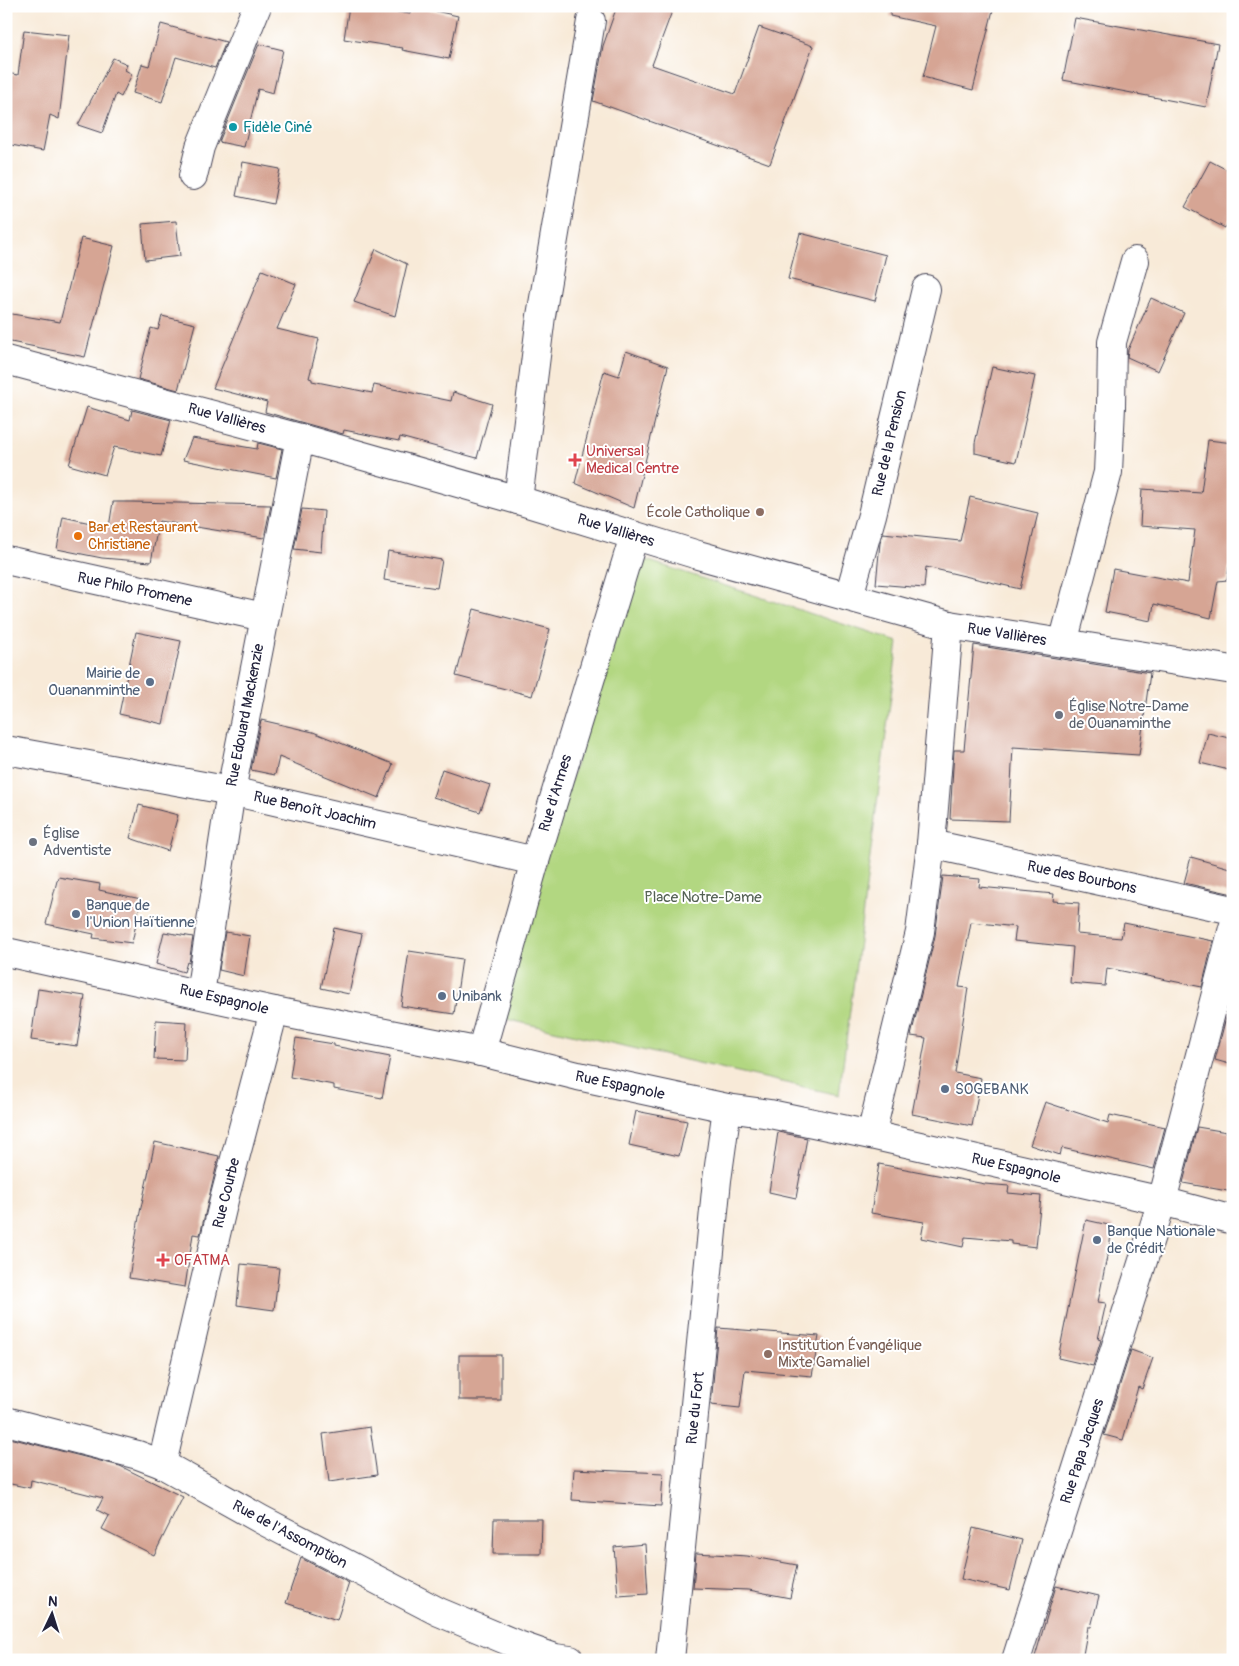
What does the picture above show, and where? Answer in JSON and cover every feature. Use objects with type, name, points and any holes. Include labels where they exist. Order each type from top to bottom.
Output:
[{"type":"street","points":[[193,176],[200,147],[257,6]]},
{"type":"street","points":[[518,500],[541,316],[591,21]]},
{"type":"street","points":[[1063,643],[1108,472],[1112,406],[1112,342],[1135,261]]},
{"type":"street","name":"Rue de la Pension","points":[[849,596],[872,515],[926,289]]},
{"type":"street","name":"Rue Vallières","points":[[6,360],[300,438],[518,500],[698,555],[949,625],[1233,670]]},
{"type":"street","name":"Rue Edouard Mackenzie","points":[[200,994],[231,790],[300,438]]},
{"type":"street","name":"Rue d'Armes","points":[[481,1052],[535,861],[634,536]]},
{"type":"street","name":"Rue Philo Promene","points":[[6,560],[264,617]]},
{"type":"street","points":[[871,1135],[920,932],[932,844],[949,625]]},
{"type":"street","name":"Rue Benoît Joachim","points":[[6,750],[231,790],[535,861]]},
{"type":"street","name":"Rue des Bourbons","points":[[932,844],[1233,910]]},
{"type":"street","name":"Rue Papa Jacques","points":[[1016,1660],[1155,1222],[1233,928]]},
{"type":"street","name":"Rue Espagnole","points":[[6,952],[274,1011],[481,1052],[578,1076],[725,1117],[770,1114],[871,1135],[1155,1222],[1233,1220]]},
{"type":"street","name":"Rue Courbe","points":[[162,1464],[225,1196],[274,1011]]},
{"type":"street","name":"Rue du Fort","points":[[670,1660],[725,1117]]},
{"type":"street","name":"Rue de l'Assomption","points":[[6,1421],[138,1455],[162,1464],[262,1520],[439,1612],[518,1645],[560,1659]]},
{"type":"green space","name":"Place Notre-Dame","points":[[640,558],[898,642],[839,1095],[497,1017]]},
{"type":"building","points":[[349,6],[410,14],[412,6],[458,16],[449,59],[402,50],[403,48],[344,39]]},
{"type":"building","points":[[617,6],[674,6],[652,65],[735,94],[759,27],[813,46],[770,164],[593,101],[603,46]]},
{"type":"building","points":[[891,6],[994,6],[973,90],[923,77],[936,26],[890,16]]},
{"type":"building","points":[[1075,18],[1218,44],[1206,107],[1063,80]]},
{"type":"building","points":[[161,24],[226,42],[215,68],[176,57],[162,102],[133,93],[142,64],[149,66]]},
{"type":"building","points":[[24,30],[69,35],[59,119],[50,115],[43,151],[6,144],[6,73],[18,75]]},
{"type":"building","points":[[259,44],[283,50],[273,93],[258,89],[244,147],[219,142]]},
{"type":"building","points":[[113,58],[127,64],[125,70],[132,74],[121,97],[116,94],[102,133],[78,125]]},
{"type":"building","points":[[1210,161],[1233,173],[1233,214],[1225,228],[1185,207]]},
{"type":"building","points":[[243,162],[280,169],[273,204],[236,196]]},
{"type":"building","points":[[176,221],[180,256],[145,260],[142,224]]},
{"type":"building","points":[[800,233],[886,255],[875,301],[788,279]]},
{"type":"building","points":[[81,238],[114,246],[85,357],[6,341],[6,313],[60,322]]},
{"type":"building","points":[[376,249],[407,264],[395,316],[354,302]]},
{"type":"building","points":[[262,270],[296,284],[277,329],[319,339],[309,378],[312,381],[372,393],[374,385],[451,401],[453,392],[492,404],[477,458],[400,437],[399,441],[344,430],[343,434],[265,412],[267,402],[213,388]]},
{"type":"building","points":[[1151,298],[1184,313],[1158,371],[1127,357],[1128,350]]},
{"type":"building","points":[[162,316],[195,324],[178,390],[138,379],[151,328],[158,330]]},
{"type":"building","points":[[626,351],[668,366],[634,508],[575,483],[604,371],[619,376]]},
{"type":"building","points":[[992,367],[1035,376],[1016,462],[975,453],[975,443]]},
{"type":"building","points":[[87,407],[130,420],[132,410],[171,420],[161,456],[114,447],[105,475],[69,465]]},
{"type":"building","points":[[192,438],[257,449],[258,443],[282,449],[276,478],[183,460]]},
{"type":"building","points":[[1208,440],[1233,443],[1233,568],[1229,567],[1227,580],[1218,581],[1211,618],[1154,604],[1151,621],[1105,612],[1113,569],[1188,583],[1195,530],[1140,526],[1142,489],[1201,493]]},
{"type":"building","points":[[970,497],[1038,513],[1020,589],[926,567],[924,588],[876,584],[880,543],[883,533],[960,541]]},
{"type":"building","points":[[113,502],[271,505],[264,538],[159,521],[151,562],[102,558],[57,549],[63,517],[109,527]]},
{"type":"building","points":[[302,509],[324,511],[321,552],[294,549]]},
{"type":"building","points":[[388,551],[442,560],[437,588],[384,580]]},
{"type":"building","points":[[474,609],[550,629],[532,696],[456,676]]},
{"type":"building","points":[[136,632],[181,641],[163,724],[119,714]]},
{"type":"building","points":[[974,645],[1150,673],[1139,755],[1013,747],[1009,821],[950,819],[954,750],[964,750]]},
{"type":"building","points":[[261,720],[313,732],[393,764],[379,798],[279,757],[275,775],[251,770]]},
{"type":"building","points":[[1208,733],[1233,739],[1233,771],[1200,763]]},
{"type":"building","points":[[442,769],[490,785],[480,812],[433,797]]},
{"type":"building","points":[[139,805],[178,815],[168,851],[130,838]]},
{"type":"building","points":[[1191,857],[1233,869],[1233,894],[1184,883]]},
{"type":"building","points":[[943,876],[980,879],[979,887],[1054,894],[1053,901],[1079,903],[1077,934],[1121,938],[1124,923],[1213,941],[1202,987],[1107,968],[1105,986],[1070,983],[1073,947],[1014,941],[1016,927],[971,922],[959,987],[968,988],[955,1073],[981,1078],[972,1126],[912,1114],[926,1038],[911,1036],[935,936]]},
{"type":"building","points":[[58,877],[100,884],[99,890],[141,899],[132,943],[93,938],[94,934],[46,924]]},
{"type":"building","points":[[334,928],[362,934],[349,994],[321,988]]},
{"type":"building","points":[[164,932],[193,937],[189,963],[187,962],[184,972],[156,964]]},
{"type":"building","points":[[225,932],[250,936],[244,976],[219,970]]},
{"type":"building","points":[[409,951],[462,959],[454,1014],[401,1006]]},
{"type":"building","points":[[38,989],[85,996],[77,1046],[31,1040]]},
{"type":"building","points":[[1233,991],[1233,1065],[1215,1060]]},
{"type":"building","points":[[156,1020],[187,1022],[185,1060],[154,1059]]},
{"type":"building","points":[[296,1038],[334,1044],[334,1046],[390,1057],[382,1098],[334,1089],[334,1085],[290,1077]]},
{"type":"building","points":[[1045,1102],[1108,1123],[1110,1115],[1165,1127],[1154,1169],[1062,1148],[1060,1155],[1030,1145]]},
{"type":"building","points":[[636,1111],[687,1121],[679,1156],[629,1145]]},
{"type":"building","points":[[1197,1127],[1233,1133],[1233,1192],[1183,1183]]},
{"type":"building","points":[[778,1132],[807,1138],[796,1198],[769,1192]]},
{"type":"building","points":[[155,1142],[219,1156],[200,1235],[193,1234],[185,1287],[129,1278],[139,1217]]},
{"type":"building","points":[[879,1164],[985,1184],[1009,1186],[1008,1193],[1041,1196],[1036,1247],[1011,1244],[1011,1241],[965,1237],[963,1247],[921,1238],[924,1222],[871,1213]]},
{"type":"building","points":[[1086,1220],[1113,1226],[1098,1302],[1106,1303],[1098,1339],[1101,1340],[1093,1366],[1058,1358]]},
{"type":"building","points":[[241,1264],[279,1268],[274,1310],[237,1305]]},
{"type":"building","points":[[718,1328],[819,1336],[812,1376],[745,1370],[740,1408],[711,1405]]},
{"type":"building","points":[[1131,1350],[1153,1358],[1142,1389],[1138,1387],[1123,1440],[1104,1435]]},
{"type":"building","points":[[459,1355],[501,1355],[501,1400],[459,1400]]},
{"type":"building","points":[[370,1427],[377,1475],[329,1482],[323,1434]]},
{"type":"building","points":[[6,1437],[120,1466],[183,1497],[154,1555],[102,1529],[109,1516],[97,1510],[103,1498],[31,1480],[30,1488],[6,1483]]},
{"type":"building","points":[[574,1469],[663,1473],[661,1506],[572,1500]]},
{"type":"building","points":[[494,1519],[542,1519],[541,1554],[493,1554]]},
{"type":"building","points":[[973,1528],[1022,1540],[1010,1590],[961,1579]]},
{"type":"building","points":[[645,1544],[648,1594],[618,1596],[614,1547]]},
{"type":"building","points":[[696,1553],[747,1556],[797,1565],[790,1598],[749,1590],[693,1588]]},
{"type":"building","points":[[301,1558],[349,1583],[337,1620],[286,1603]]},
{"type":"building","points":[[1056,1586],[1099,1596],[1091,1627],[1088,1627],[1082,1660],[1034,1660]]},
{"type":"place","name":"Fidèle Ciné","points":[[233,127]]},
{"type":"place","name":"Universal Medical Centre","points":[[575,460]]},
{"type":"place","name":"École Catholique","points":[[760,512]]},
{"type":"place","name":"Bar et Restaurant Christiane","points":[[78,536]]},
{"type":"place","name":"Mairie de Ouananminthe","points":[[150,682]]},
{"type":"place","name":"Église Notre-Dame de Ouanaminthe","points":[[1059,715]]},
{"type":"place","name":"Église Adventiste","points":[[33,842]]},
{"type":"place","name":"Banque de l'Union Haïtienne","points":[[76,914]]},
{"type":"place","name":"Unibank","points":[[442,996]]},
{"type":"place","name":"SOGEBANK","points":[[945,1089]]},
{"type":"place","name":"Banque Nationale de Crédit","points":[[1097,1240]]},
{"type":"place","name":"OFATMA","points":[[163,1260]]},
{"type":"place","name":"Institution Évangélique Mixte Gamaliel","points":[[768,1354]]}]
